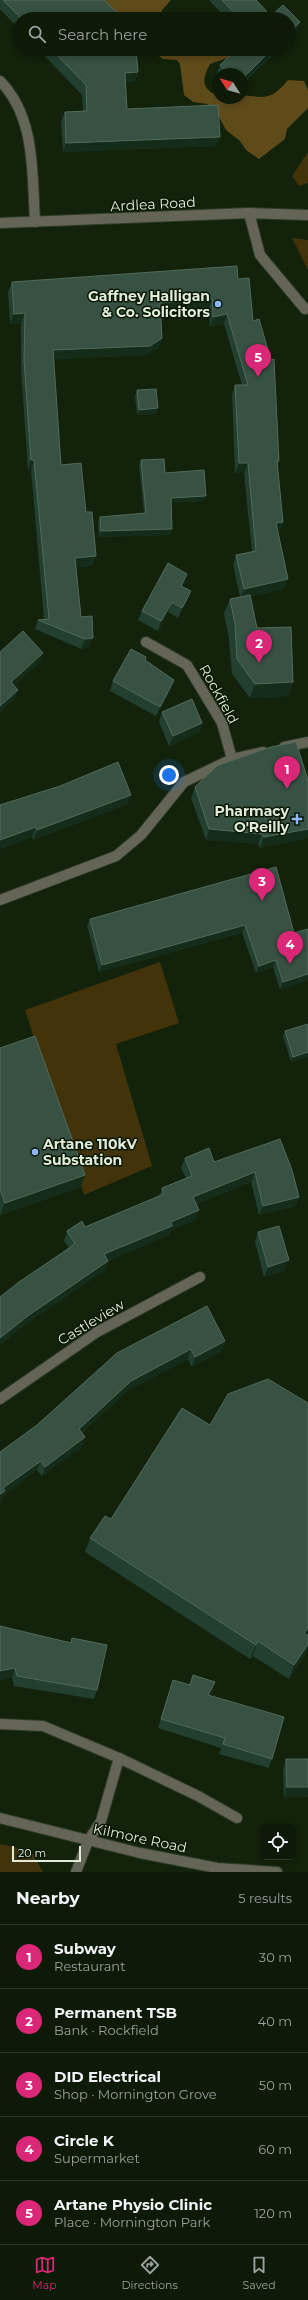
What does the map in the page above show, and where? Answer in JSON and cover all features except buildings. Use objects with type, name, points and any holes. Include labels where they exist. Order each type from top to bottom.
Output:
[{"type":"street","points":[[0,81],[12,93],[26,124],[35,222]]},
{"type":"street","points":[[249,213],[260,255],[305,309]]},
{"type":"street","name":"Ardlea Road","points":[[0,223],[249,213],[308,215]]},
{"type":"street","name":"Rockfield","points":[[146,642],[187,665],[222,723],[232,759]]},
{"type":"street","points":[[0,900],[116,856],[141,835],[184,782],[232,759],[308,742]]},
{"type":"street","name":"Castleview","points":[[0,1399],[97,1332],[200,1277]]},
{"type":"street","points":[[0,1724],[44,1726],[119,1758],[198,1796],[237,1818]]},
{"type":"street","points":[[76,1872],[88,1841],[101,1821],[119,1758]]},
{"type":"street","name":"Kilmore Road","points":[[0,1818],[140,1854],[217,1868],[277,1872]]},
{"type":"shaded area","points":[[104,0],[171,0],[162,12],[115,12]]},
{"type":"shaded area","points":[[159,56],[229,56],[210,64],[206,72],[204,80],[206,87],[212,93],[212,104],[248,104],[248,96],[268,96],[282,87],[288,80],[304,81],[308,90],[308,108],[287,129],[285,139],[259,159],[246,150],[240,141],[226,130],[219,117],[207,104],[193,102],[184,95],[180,64],[177,60],[163,59]]},
{"type":"shaded area","points":[[308,152],[308,183],[299,186],[292,176]]},
{"type":"shaded area","points":[[292,238],[308,240],[308,270]]},
{"type":"shaded area","points":[[160,962],[179,1023],[116,1044],[152,1166],[84,1195],[25,1010]]},
{"type":"shaded area","points":[[0,1844],[31,1851],[43,1872],[0,1872]]},
{"type":"place","name":"Gaffney Halligan & Co. Solicitors","points":[[218,304]]},
{"type":"place","name":"Artane Physio Clinic","points":[[258,377]]},
{"type":"place","name":"Permanent TSB","points":[[259,663]]},
{"type":"place","name":"Subway","points":[[287,789]]},
{"type":"place","name":"Pharmacy O'Reilly","points":[[297,819]]},
{"type":"place","name":"DID Electrical","points":[[262,901]]},
{"type":"place","name":"Circle K","points":[[290,964]]},
{"type":"place","name":"Artane 110kV Substation","points":[[35,1152]]}]
